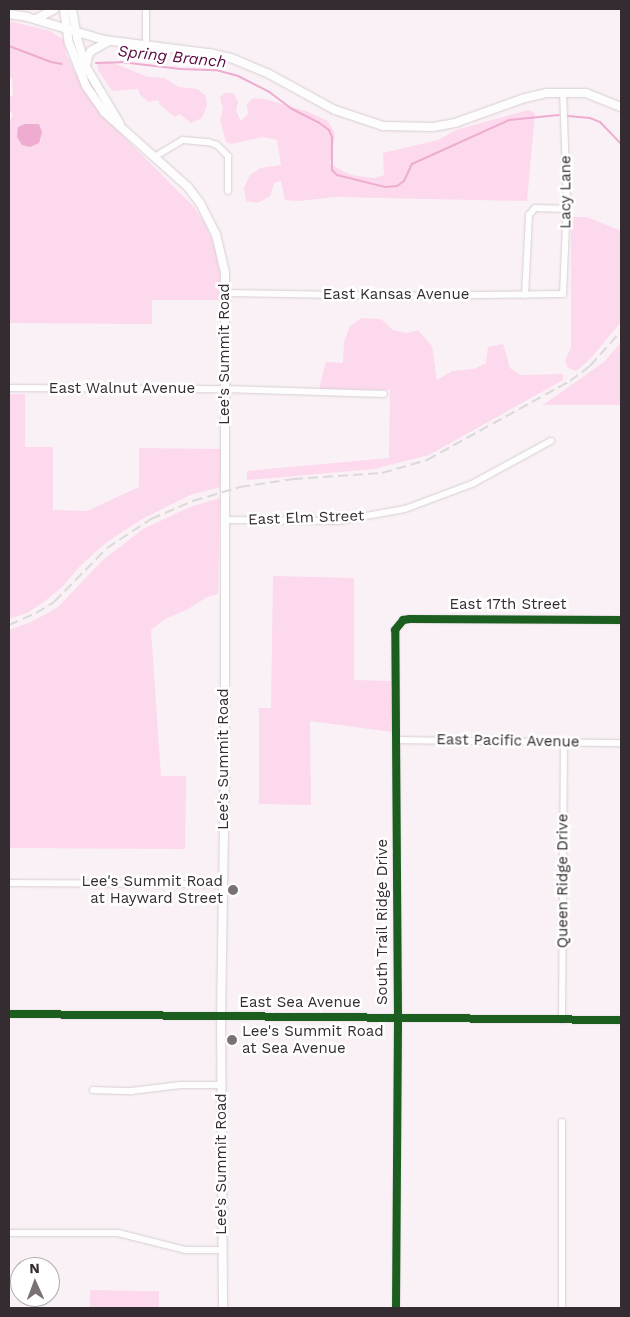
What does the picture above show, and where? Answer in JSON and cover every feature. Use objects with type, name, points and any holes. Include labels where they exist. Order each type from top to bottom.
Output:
[{"type":"main road","points":[[36,19],[55,9]]},
{"type":"main road","name":"Lee's Summit Road","points":[[64,9],[72,54],[86,86],[104,112],[156,156],[188,187],[206,213],[222,253],[227,293],[221,1016],[223,1308]]},
{"type":"main road","points":[[72,9],[86,67],[120,124]]},
{"type":"main road","points":[[9,14],[36,19],[109,41],[146,47],[209,53],[231,58],[269,74],[335,110],[354,118],[391,126],[432,127],[455,123],[525,98],[563,92],[586,94],[621,107]]},
{"type":"main road","points":[[86,67],[91,51],[109,41]]},
{"type":"street","points":[[146,9],[146,47]]},
{"type":"street","name":"Lacy Lane","points":[[563,92],[567,209],[564,292]]},
{"type":"street","points":[[156,156],[183,140],[208,142],[217,145],[228,156],[228,191]]},
{"type":"street","points":[[525,295],[529,215],[535,208],[567,209]]},
{"type":"street","name":"East Kansas Avenue","points":[[227,293],[401,296],[525,295],[564,292]]},
{"type":"street","name":"East Walnut Avenue","points":[[9,388],[225,389],[384,394]]},
{"type":"street","name":"East Elm Street","points":[[225,520],[338,520],[405,509],[441,498],[472,484],[551,441]]},
{"type":"street","name":"East 17th Street","points":[[398,626],[403,620],[410,619],[621,620]]},
{"type":"street","name":"South Trail Ridge Drive","points":[[396,1308],[398,1018],[395,630],[398,626]]},
{"type":"street","name":"East Pacific Avenue","points":[[396,740],[621,743]]},
{"type":"street","name":"Queen Ridge Drive","points":[[562,1020],[564,742]]},
{"type":"street","points":[[9,883],[223,884]]},
{"type":"street","name":"East Sea Avenue","points":[[9,1014],[621,1020]]},
{"type":"street","points":[[92,1090],[131,1091],[181,1085],[221,1086]]},
{"type":"street","points":[[562,1122],[562,1308]]},
{"type":"street","points":[[9,1233],[118,1233],[185,1250],[222,1250]]},
{"type":"shaded area","points":[[9,21],[50,31],[64,40],[66,54],[74,70],[90,98],[104,117],[194,207],[205,224],[213,243],[220,272],[221,300],[152,300],[152,324],[9,323],[9,123],[13,114],[9,111],[9,98],[13,95],[12,79],[9,77]]},
{"type":"shaded area","points":[[108,61],[148,77],[164,78],[179,87],[197,89],[206,96],[207,105],[202,118],[191,123],[180,114],[175,117],[161,106],[158,100],[149,102],[140,95],[138,89],[112,91],[98,70],[97,63]]},
{"type":"shaded area","points":[[224,93],[233,93],[238,102],[236,111],[241,121],[248,114],[247,104],[253,98],[265,99],[306,111],[328,121],[335,134],[330,164],[351,175],[374,178],[384,175],[383,153],[438,140],[456,130],[528,110],[535,113],[527,201],[337,197],[298,201],[285,200],[281,181],[274,183],[270,196],[258,203],[246,201],[244,188],[250,175],[260,168],[281,165],[277,140],[263,137],[231,144],[226,142],[220,120],[223,108],[220,98]]},
{"type":"shaded area","points":[[25,124],[39,124],[42,132],[39,143],[30,147],[22,145],[17,137],[18,127]]},
{"type":"shaded area","points":[[571,217],[587,217],[621,231],[621,322],[590,359],[576,371],[568,368],[565,361],[571,347]]},
{"type":"shaded area","points":[[362,318],[381,319],[393,330],[407,333],[418,330],[432,346],[437,380],[452,371],[474,369],[486,363],[488,347],[503,344],[510,368],[521,375],[563,374],[563,380],[429,455],[374,469],[247,480],[247,471],[389,458],[390,390],[319,389],[326,362],[343,363],[344,342],[350,326]]},
{"type":"shaded area","points":[[621,342],[621,405],[543,405],[604,362]]},
{"type":"shaded area","points":[[9,394],[25,394],[25,447],[53,447],[53,510],[87,511],[139,487],[139,448],[221,449],[220,487],[190,495],[142,519],[107,542],[80,566],[62,587],[45,601],[27,613],[9,619]]},
{"type":"shaded area","points":[[220,498],[218,594],[207,597],[188,609],[165,619],[151,630],[161,776],[186,776],[185,849],[9,848],[9,630],[31,622],[57,608],[103,560],[143,529],[190,507]]},
{"type":"shaded area","points":[[273,576],[354,578],[354,680],[391,681],[392,732],[310,721],[311,805],[259,804],[259,708],[271,708]]},
{"type":"shaded area","points":[[90,1290],[159,1291],[159,1308],[90,1308]]},
{"type":"waterway","name":"Spring Branch","points":[[9,46],[51,62],[62,64]]},
{"type":"waterway","name":"Spring Branch","points":[[96,63],[121,62],[181,69],[216,70],[238,76],[268,91],[292,109],[318,122],[329,130],[332,137],[332,170],[337,175],[385,187],[397,186],[404,181],[412,164],[509,120],[559,115]]},
{"type":"waterway","name":"Spring Branch","points":[[568,116],[590,118],[600,122],[621,144]]},
{"type":"railway","points":[[9,625],[36,613],[54,602],[107,548],[151,519],[193,501],[240,487],[293,479],[382,473],[427,460],[570,381],[590,366],[621,331]]},
{"type":"cycle path","points":[[396,1308],[398,1018],[395,630],[403,620],[410,619],[621,620]]},
{"type":"cycle path","points":[[9,1014],[621,1020]]},
{"type":"place","name":"Lee's Summit Road at Hayward Street","points":[[233,890]]},
{"type":"place","name":"Lee's Summit Road at Sea Avenue","points":[[232,1040]]}]
